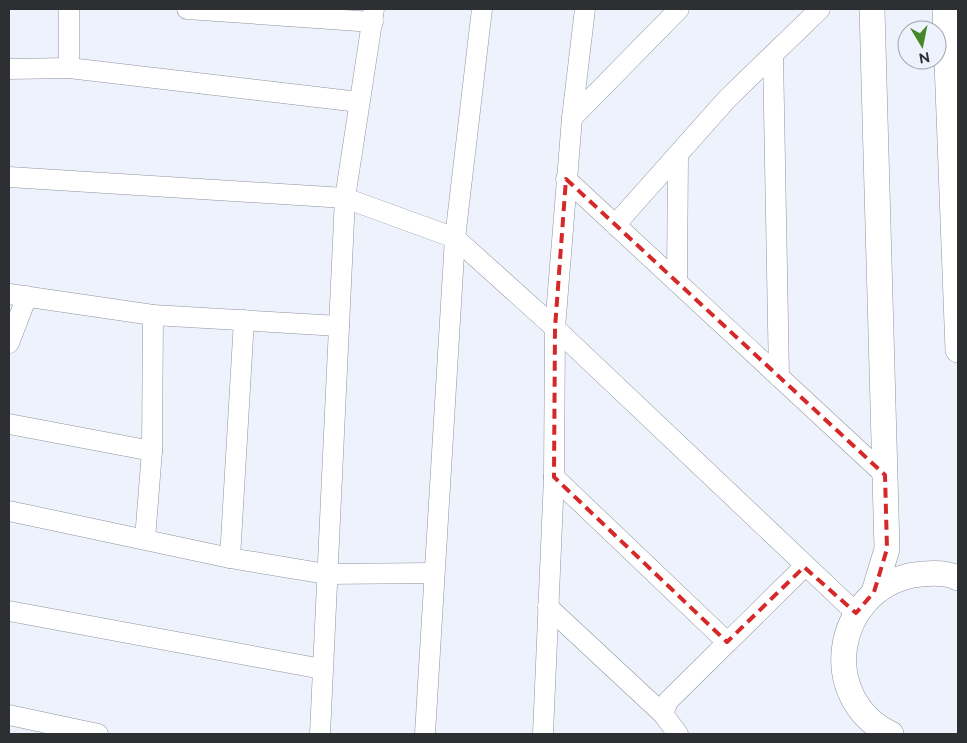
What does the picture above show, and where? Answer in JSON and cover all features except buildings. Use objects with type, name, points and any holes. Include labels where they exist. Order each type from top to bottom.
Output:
[{"type":"street","points":[[69,9],[69,68]]},
{"type":"street","points":[[187,9],[374,16],[345,198],[320,734]]},
{"type":"street","points":[[425,734],[433,574],[455,238],[482,9]]},
{"type":"street","points":[[543,734],[554,477],[555,328],[566,179],[585,9]]},
{"type":"street","points":[[572,118],[679,9]]},
{"type":"street","points":[[872,9],[886,549],[874,592]]},
{"type":"street","points":[[945,9],[958,350]]},
{"type":"street","points":[[615,225],[727,100],[773,54],[807,13]]},
{"type":"street","points":[[773,54],[779,377]]},
{"type":"street","points":[[9,69],[69,68],[359,102]]},
{"type":"street","points":[[677,282],[678,154]]},
{"type":"street","points":[[9,178],[345,198],[455,238],[555,328],[804,566],[856,613]]},
{"type":"street","points":[[566,179],[885,475]]},
{"type":"street","points":[[9,343],[18,295],[153,315],[339,326]]},
{"type":"street","points":[[145,538],[152,451],[153,315]]},
{"type":"street","points":[[230,558],[244,320]]},
{"type":"street","points":[[9,424],[152,451]]},
{"type":"street","points":[[554,477],[727,642]]},
{"type":"street","points":[[9,511],[145,538],[230,558],[326,574],[433,574]]},
{"type":"street","points":[[663,714],[668,701],[804,566]]},
{"type":"street","points":[[890,734],[867,717],[851,694],[843,667],[845,639],[856,613],[874,592],[898,578],[927,573],[958,578]]},
{"type":"street","points":[[548,608],[663,714],[678,734]]},
{"type":"street","points":[[9,611],[322,669]]},
{"type":"street","points":[[9,715],[98,734]]},
{"type":"highlighted area","points":[[566,179],[885,475],[887,549],[874,592],[856,613],[804,567],[727,642],[554,477],[555,328]]}]
